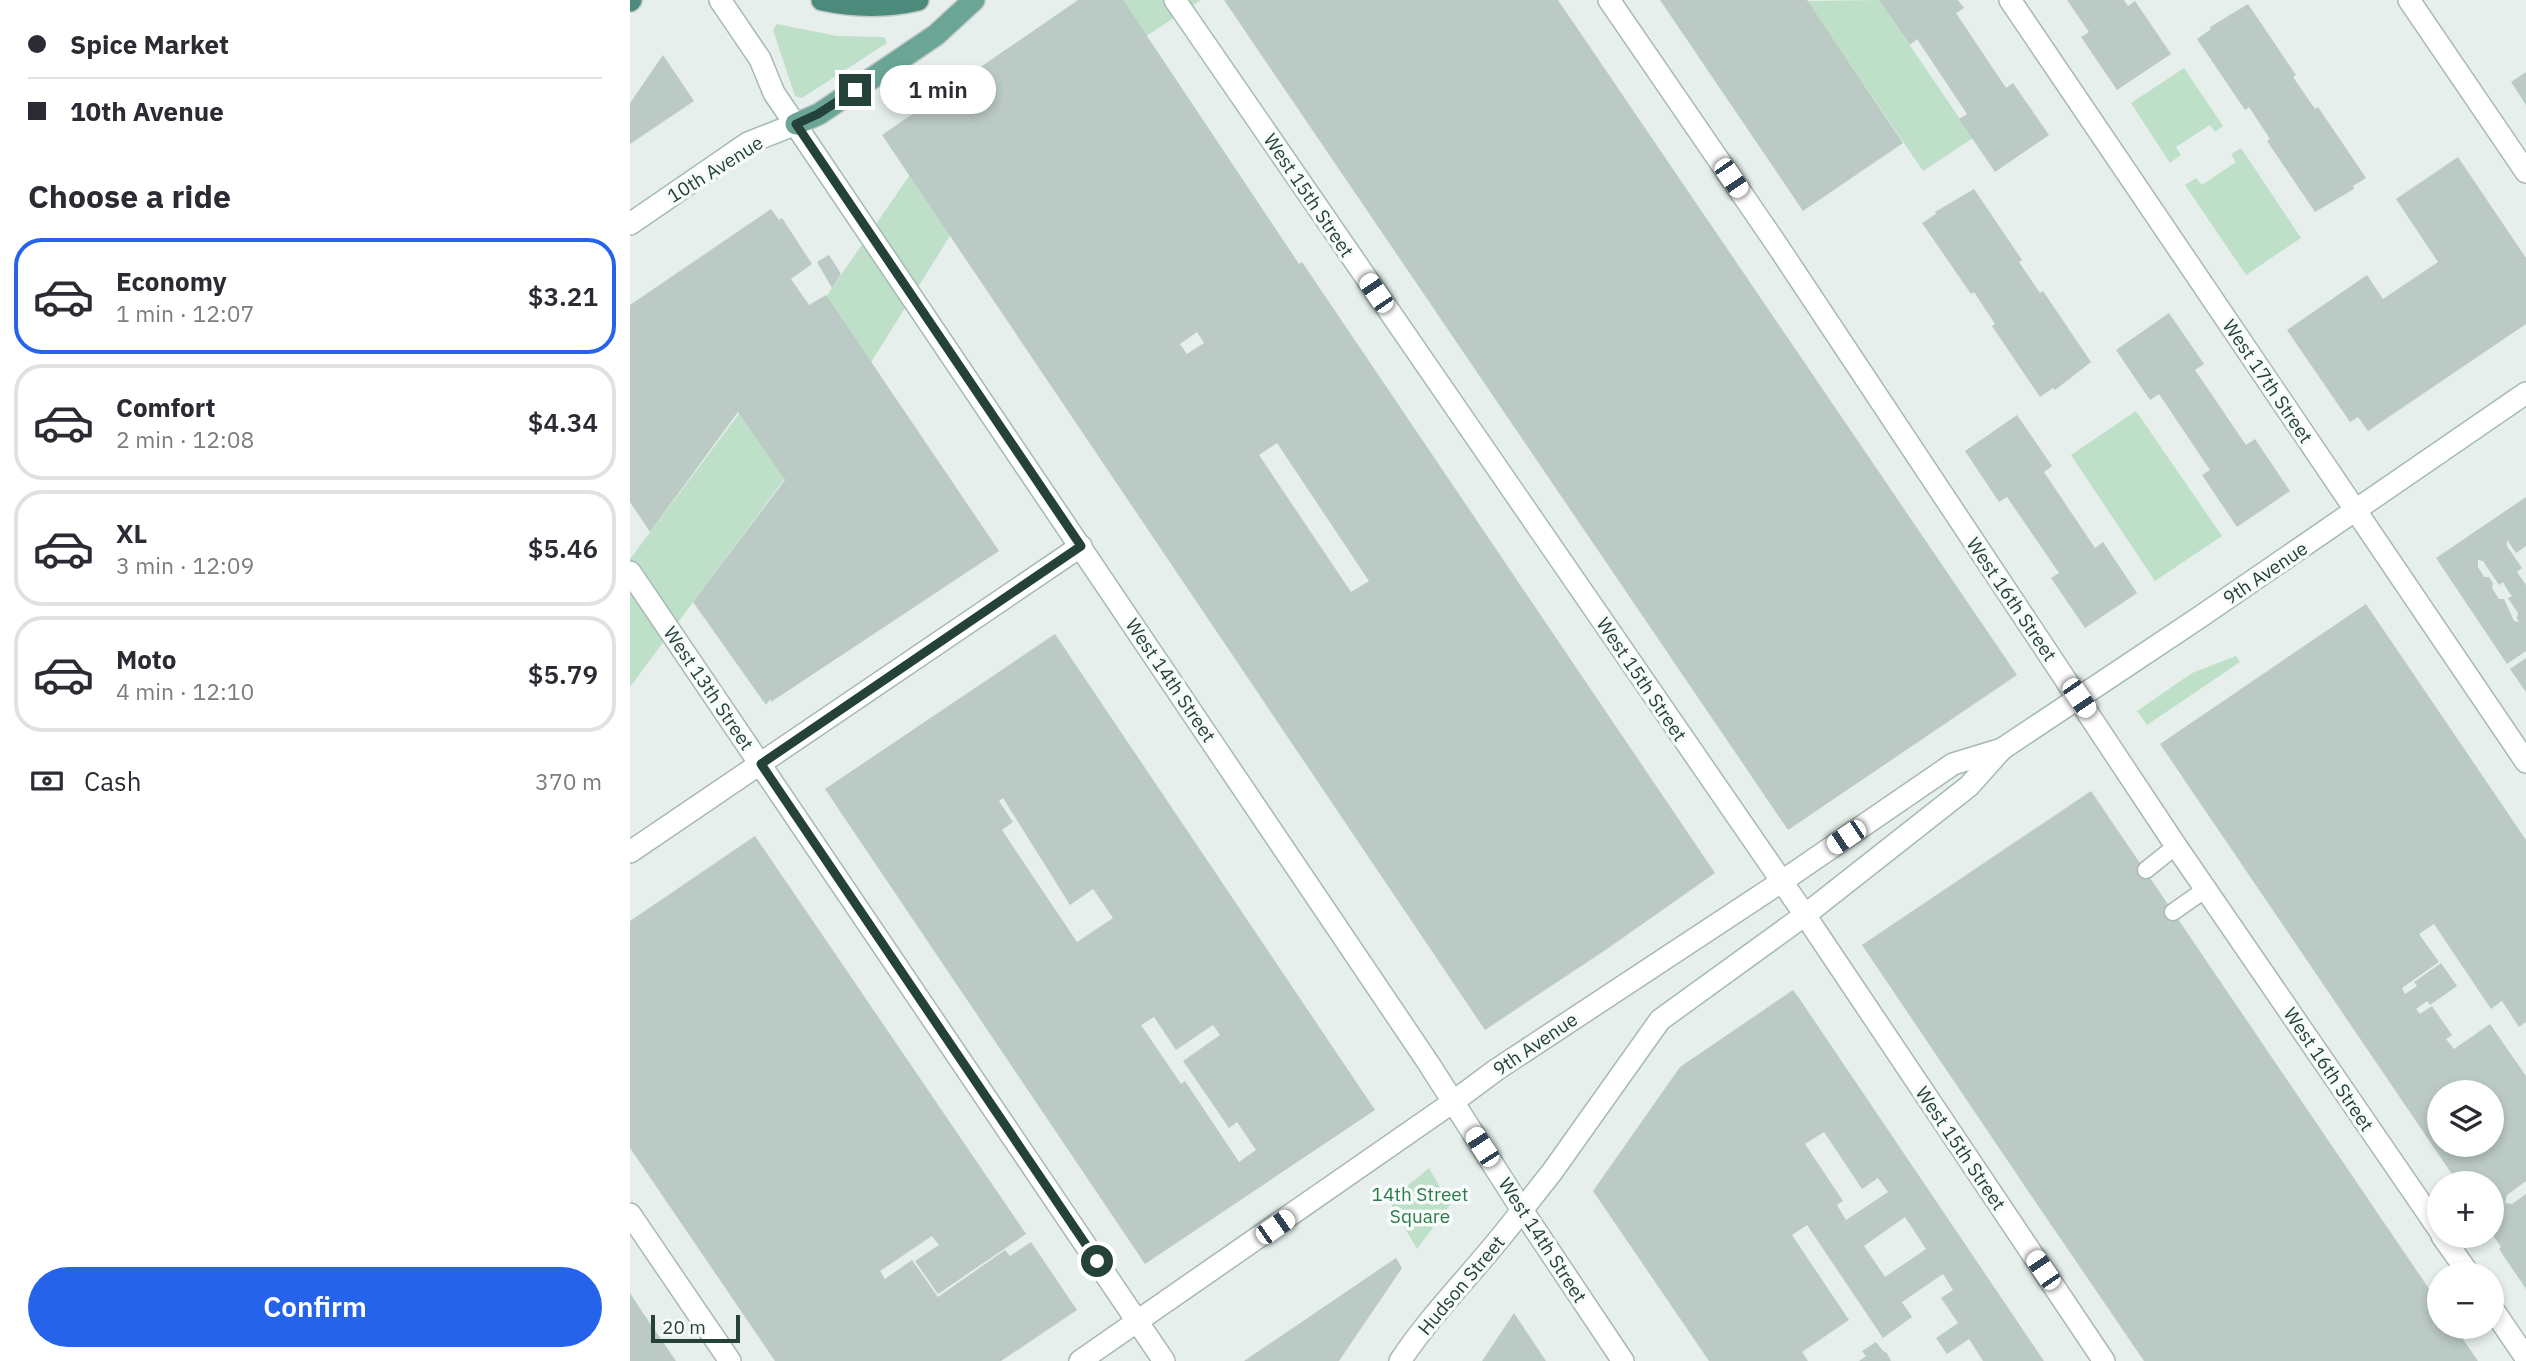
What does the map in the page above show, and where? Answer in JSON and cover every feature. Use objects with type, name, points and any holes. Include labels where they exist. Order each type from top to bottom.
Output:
[{"type":"highway","points":[[822,0],[854,6],[918,0]]},
{"type":"main road","name":"10th Avenue","points":[[796,124],[818,114],[936,35],[974,0]]},
{"type":"street","name":"West 14th Street","points":[[720,0],[760,58],[774,93],[1454,1102],[1623,1361]]},
{"type":"street","name":"West 15th Street","points":[[1175,0],[1805,915],[2104,1361]]},
{"type":"street","name":"West 16th Street","points":[[1609,0],[1777,245],[2176,846],[2427,1213]]},
{"type":"street","name":"West 17th Street","points":[[2010,0],[2526,762]]},
{"type":"street","points":[[2409,0],[2526,172]]},
{"type":"street","name":"10th Avenue","points":[[630,224],[748,143],[796,124]]},
{"type":"street","name":"9th Avenue","points":[[1522,1210],[1660,1020],[1805,915],[1969,786],[2002,749],[2526,393]]},
{"type":"street","points":[[630,852],[1081,546]]},
{"type":"street","name":"West 13th Street","points":[[630,572],[1164,1361]]},
{"type":"street","name":"9th Avenue","points":[[1080,1361],[1454,1102],[1496,1070],[1781,882],[1953,764],[2002,749]]},
{"type":"street","name":"Hudson Street","points":[[1400,1361],[1415,1338],[1494,1247],[1522,1210]]},
{"type":"street","points":[[630,1214],[730,1361]]},
{"type":"street","points":[[2504,1326],[2526,1358]]},
{"type":"lane","points":[[2146,870],[2176,846]]},
{"type":"lane","points":[[2174,912],[2206,889]]},
{"type":"green space","points":[[1082,0],[1201,0],[1083,78],[963,215],[870,364],[630,687],[630,559],[819,307],[986,64]]},
{"type":"green space","points":[[1879,0],[1973,138],[1923,171],[1807,1]]},
{"type":"green space","points":[[777,24],[837,36],[884,37],[887,43],[802,98],[795,96],[773,30]]},
{"type":"green space","points":[[2184,68],[2223,126],[2215,132],[2210,125],[2176,147],[2181,155],[2170,163],[2131,103]]},
{"type":"green space","points":[[2241,148],[2301,238],[2246,275],[2185,185],[2196,178],[2202,185],[2236,162],[2231,154]]},
{"type":"green space","points":[[2136,411],[2222,536],[2155,581],[2071,455]]},
{"type":"green space","points":[[2236,656],[2240,662],[2147,725],[2137,711],[2192,673]]},
{"type":"green space","name":"14th Street Square","points":[[1429,1168],[1450,1205],[1417,1249],[1389,1201]]},
{"type":"building","points":[[1078,0],[1123,0],[1299,264],[1302,262],[1715,873],[1485,1030],[882,135]],"holes":[[[1197,332],[1204,343],[1187,354],[1180,344]],[[1277,443],[1369,581],[1351,592],[1259,455]]]},
{"type":"building","points":[[1224,0],[1558,0],[2017,675],[1788,830]]},
{"type":"building","points":[[1660,0],[1807,0],[1903,143],[1803,211]]},
{"type":"building","points":[[1879,0],[1958,0],[1964,8],[1956,13],[2006,88],[2013,83],[2049,135],[1995,172],[1959,119],[1967,114],[1917,39],[1910,45]]},
{"type":"building","points":[[2067,0],[2124,0],[2128,6],[2135,1],[2171,54],[2117,90],[2081,37],[2089,32]]},
{"type":"building","points":[[2248,4],[2296,75],[2293,77],[2315,109],[2318,107],[2366,178],[2353,186],[2354,189],[2315,212],[2267,141],[2270,139],[2249,107],[2245,110],[2197,39],[2211,29],[2210,27]]},
{"type":"building","points":[[663,55],[694,101],[630,144],[630,103]]},
{"type":"building","points":[[2526,72],[2526,105],[2511,82]]},
{"type":"building","points":[[2458,157],[2526,258],[2526,324],[2368,431],[2358,417],[2350,422],[2287,330],[2367,275],[2383,299],[2438,262],[2396,199]]},
{"type":"building","points":[[1974,189],[2022,260],[2019,262],[2040,293],[2043,291],[2091,362],[2055,390],[2053,388],[2040,397],[1992,326],[1995,324],[1974,292],[1971,294],[1922,223]]},
{"type":"building","points":[[771,209],[779,220],[782,218],[812,264],[791,279],[809,305],[826,295],[999,551],[771,702],[770,699],[766,705],[693,602],[785,480],[738,412],[650,532],[630,502],[630,305]]},
{"type":"building","points":[[829,255],[841,274],[832,288],[817,262]]},
{"type":"building","points":[[2169,313],[2204,364],[2195,370],[2246,445],[2255,439],[2290,491],[2237,527],[2202,475],[2210,470],[2159,394],[2150,400],[2116,350]]},
{"type":"building","points":[[2017,415],[2052,466],[2044,472],[2095,548],[2103,542],[2137,593],[2085,628],[2051,578],[2059,573],[2007,497],[1999,502],[1965,451]]},
{"type":"building","points":[[2526,497],[2526,546],[2516,553],[2507,540],[2507,546],[2522,568],[2517,572],[2526,585],[2526,651],[2507,664],[2436,558]],"holes":[[[2478,560],[2483,561],[2499,585],[2503,582],[2512,596],[2508,598],[2518,613],[2519,622],[2514,621],[2504,599],[2499,599],[2492,588],[2493,583],[2489,577],[2484,577],[2478,567]]]},
{"type":"building","points":[[2366,604],[2526,840],[2526,1022],[2519,1027],[2502,1001],[2491,1009],[2434,924],[2419,934],[2439,962],[2402,988],[2405,994],[2417,986],[2414,982],[2441,963],[2457,986],[2430,1005],[2427,1001],[2416,1009],[2420,1014],[2432,1006],[2452,1035],[2446,1039],[2454,1049],[2490,1024],[2526,1076],[2526,1181],[2507,1195],[2505,1203],[2512,1204],[2526,1194],[2526,1289],[2499,1249],[2504,1248],[2504,1171],[2450,1171],[2440,1157],[2504,1157],[2504,1080],[2427,1080],[2427,1137],[2160,744]]},
{"type":"building","points":[[1055,634],[1375,1110],[1145,1264],[825,789]],"holes":[[[1003,798],[1070,905],[1093,889],[1113,918],[1077,942],[1002,830],[1013,822],[999,801]],[[1154,1017],[1176,1050],[1213,1025],[1220,1035],[1183,1061],[1229,1128],[1237,1122],[1256,1150],[1239,1162],[1185,1081],[1181,1084],[1141,1025]]]},
{"type":"building","points":[[2526,658],[2526,692],[2510,669]]},
{"type":"building","points":[[2091,791],[2427,1286],[2427,1339],[2463,1339],[2478,1361],[2144,1361],[1862,945]]},
{"type":"building","points":[[755,836],[1026,1234],[938,1294],[915,1261],[939,1245],[932,1236],[880,1271],[885,1279],[912,1260],[938,1297],[1005,1250],[1010,1256],[1031,1242],[1077,1310],[1001,1361],[775,1361],[630,1148],[630,921]]},
{"type":"building","points":[[1793,990],[2044,1361],[1983,1361],[1969,1339],[1947,1354],[1936,1338],[1958,1323],[1941,1298],[1953,1290],[1943,1274],[1902,1302],[1912,1317],[1883,1338],[1807,1225],[1792,1235],[1849,1320],[1802,1352],[1808,1361],[1709,1361],[1593,1191],[1680,1067]],"holes":[[[1824,1132],[1862,1189],[1878,1178],[1888,1192],[1846,1220],[1837,1205],[1843,1201],[1805,1144]],[[1905,1217],[1926,1249],[1885,1277],[1864,1246]]]},
{"type":"building","points":[[1396,1258],[1402,1268],[1339,1361],[1244,1361]]},
{"type":"building","points":[[630,1293],[643,1313],[676,1361],[630,1361]]},
{"type":"building","points":[[1514,1313],[1546,1361],[1482,1361]]},
{"type":"building","points":[[1876,1342],[1891,1361],[1859,1361],[1866,1356],[1862,1351]]},
{"type":"route","points":[[855,90],[818,114],[796,124],[1081,546],[761,764],[1097,1261]]}]
